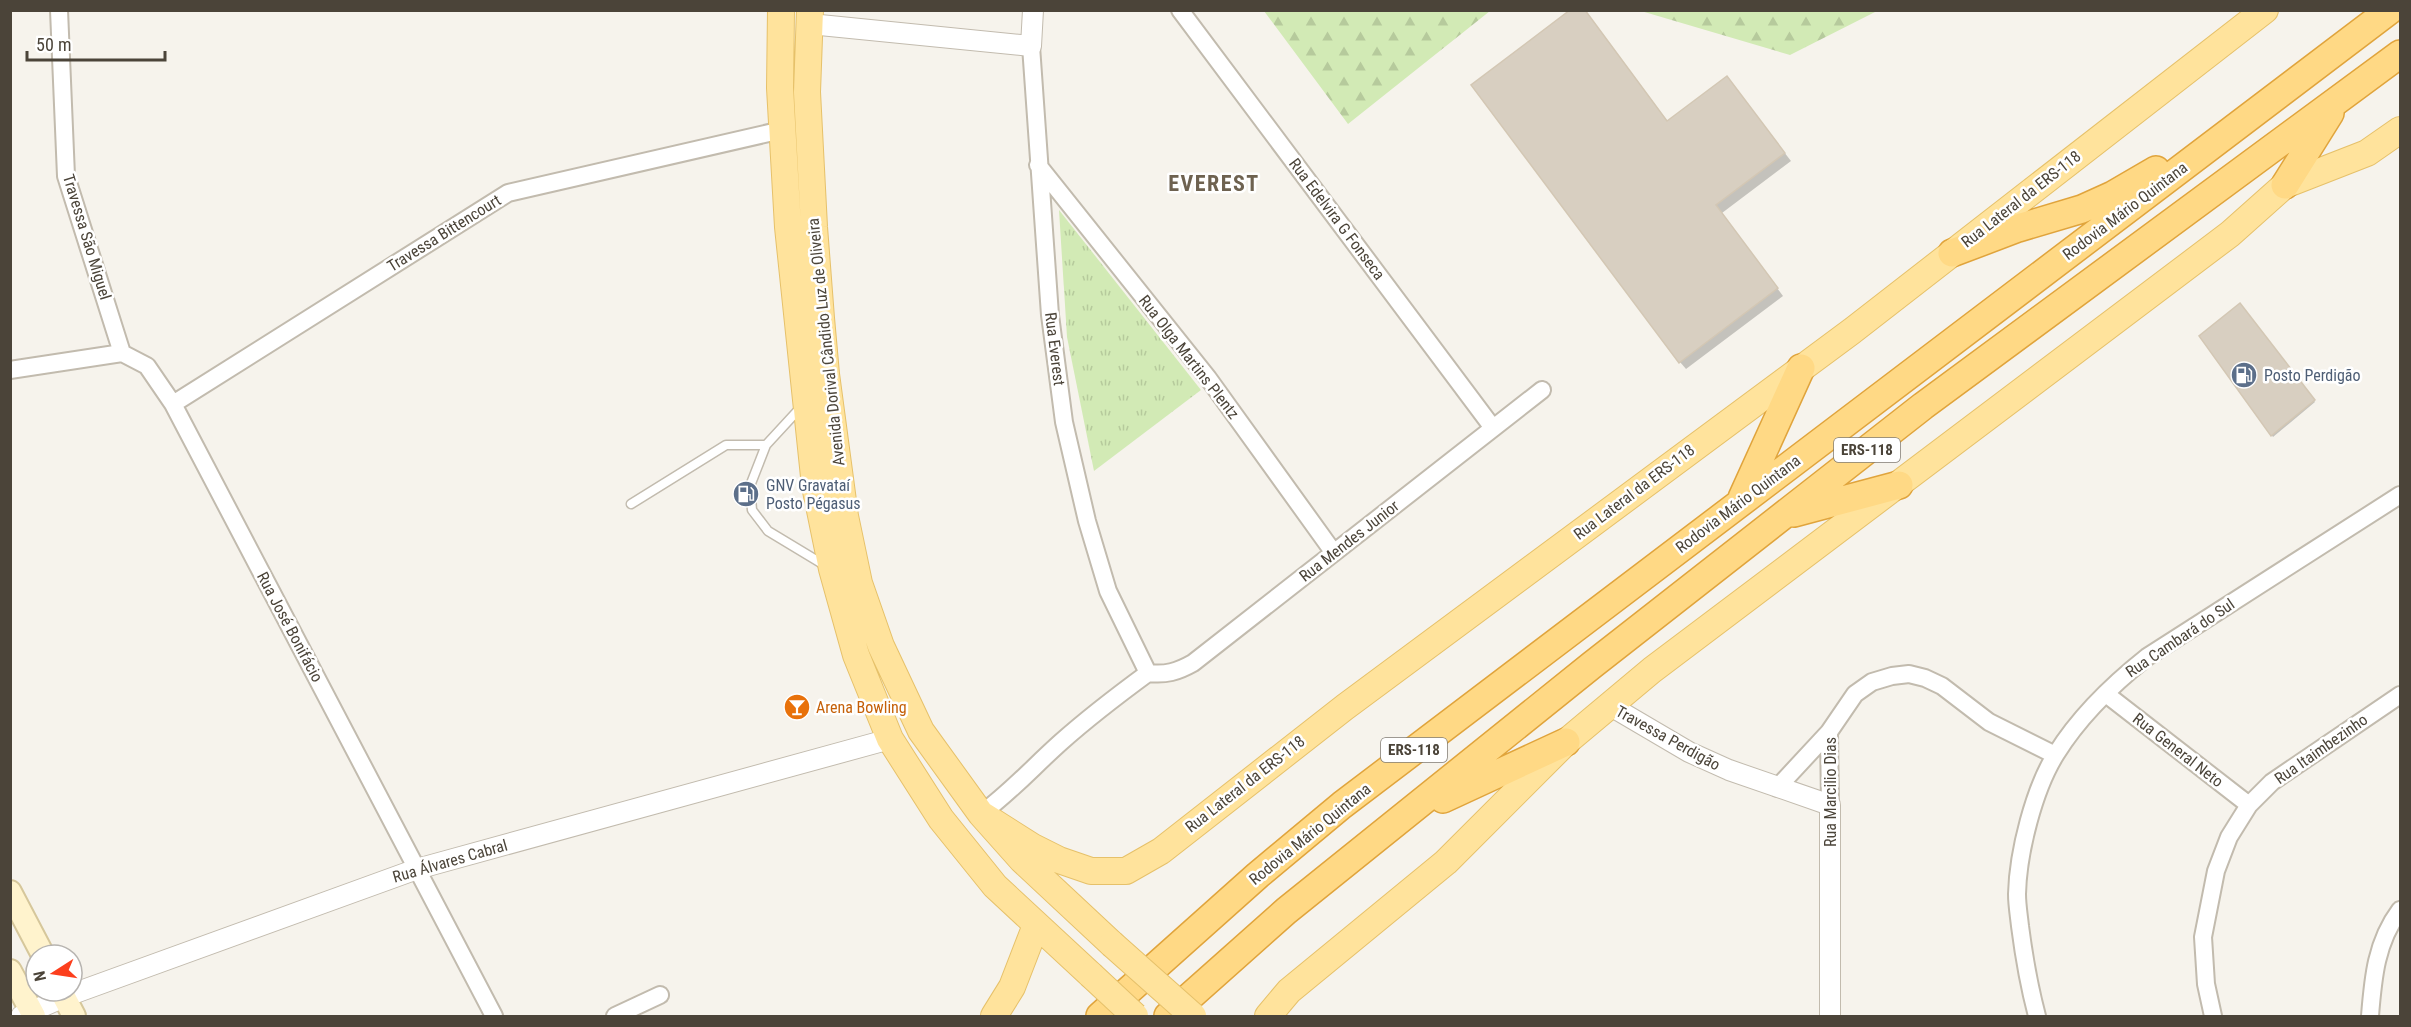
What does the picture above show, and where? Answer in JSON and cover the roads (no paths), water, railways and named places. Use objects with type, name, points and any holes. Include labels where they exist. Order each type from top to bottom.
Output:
[{"type":"highway","name":"Rodovia Mário Quintana","points":[[1100,1017],[1258,875],[1342,805],[2390,10]]},
{"type":"highway","name":"ERS-118","points":[[1168,1017],[1286,911],[1592,665],[1782,516],[1923,406],[2400,54]]},
{"type":"highway","points":[[2285,186],[2339,100]]},
{"type":"highway","points":[[1952,253],[2018,228],[2082,209],[2113,195],[2173,161],[2216,142]]},
{"type":"highway","points":[[1741,501],[1800,368]]},
{"type":"highway","points":[[1782,516],[1899,485]]},
{"type":"highway","points":[[1407,815],[1566,742]]},
{"type":"main road","name":"Avenida Dorival Cândido Luz de Oliveira","points":[[781,10],[782,130],[788,227],[805,402],[815,486],[832,569],[856,655],[890,739],[941,819],[995,886],[1134,1017]]},
{"type":"main road","name":"Rua Lateral da ERS-118","points":[[981,814],[1033,847],[1059,860],[1091,871],[1126,872],[1161,851],[1345,707],[1952,253],[2265,10]]},
{"type":"main road","name":"Avenida Dorival Cândido Luz de Oliveira","points":[[810,17],[807,92],[814,227],[826,374],[850,538],[860,583],[881,646],[921,731],[981,814],[1022,860],[1193,1017]]},
{"type":"main road","points":[[1268,1017],[1289,991],[1446,862],[1566,742],[1652,670],[2230,234],[2285,186],[2367,153],[2400,130]]},
{"type":"main road","points":[[10,892],[37,943]]},
{"type":"main road","points":[[994,1017],[1012,987],[1036,925]]},
{"type":"main road","points":[[10,971],[29,1015]]},
{"type":"street","name":"Travessa São Miguel","points":[[59,10],[66,176],[122,352]]},
{"type":"street","name":"Rua Everest","points":[[1033,10],[1031,46],[1038,165],[1050,315],[1065,422],[1087,521],[1108,591],[1148,673]]},
{"type":"street","name":"Rua Edelvira G Fonseca","points":[[1180,10],[1493,428]]},
{"type":"street","points":[[810,17],[1031,46]]},
{"type":"street","name":"Travessa Bittencourt","points":[[173,405],[508,193],[782,130]]},
{"type":"street","name":"Rua Olga Martins Plentz","points":[[1038,165],[1208,378],[1334,553]]},
{"type":"street","points":[[10,370],[122,352]]},
{"type":"street","name":"Rua José Bonifácio","points":[[122,352],[147,366],[173,405],[494,1017]]},
{"type":"street","name":"Rua Mendes Junior","points":[[1148,673],[1166,675],[1180,671],[1193,663],[1542,390]]},
{"type":"street","name":"Rua Cambará do Sul","points":[[2037,1017],[2026,971],[2017,896],[2021,859],[2029,822],[2055,755],[2080,721],[2147,657],[2397,501]]},
{"type":"street","points":[[981,814],[1021,782],[1059,744],[1097,711],[1148,673]]},
{"type":"street","name":"Rua Marcilio Dias","points":[[1830,1017],[1828,732],[1855,694],[1872,682],[1909,675],[1925,678],[1942,686],[1989,722],[2055,755]]},
{"type":"street","name":"Rua General Neto","points":[[2106,694],[2249,805]]},
{"type":"street","name":"Rua Itaimbezinho","points":[[2213,1017],[2206,984],[2203,937],[2216,871],[2229,837],[2249,805],[2272,782],[2400,695]]},
{"type":"street","name":"Travessa Perdigão","points":[[1609,705],[1689,752],[1729,770],[1830,805]]},
{"type":"street","points":[[1777,788],[1828,732]]},
{"type":"street","name":"Rua Álvares Cabral","points":[[84,995],[417,869],[890,739]]},
{"type":"street","points":[[2370,1017],[2376,957],[2391,923],[2400,910]]},
{"type":"street","points":[[615,1017],[660,995]]},
{"type":"street","name":"Rua Álvares Cabral","points":[[29,1015],[63,1003]]},
{"type":"lane","points":[[805,402],[766,445],[750,486],[752,510],[768,531],[832,569]]},
{"type":"lane","points":[[631,504],[726,445],[766,445]]},
{"type":"place","name":"Posto Perdigão","points":[[2244,375]]},
{"type":"place","name":"GNV Gravataí Posto Pégasus","points":[[746,494]]},
{"type":"place","name":"Arena Bowling","points":[[797,707]]},
{"type":"district","name":"EVEREST","points":[[1214,183]]}]
